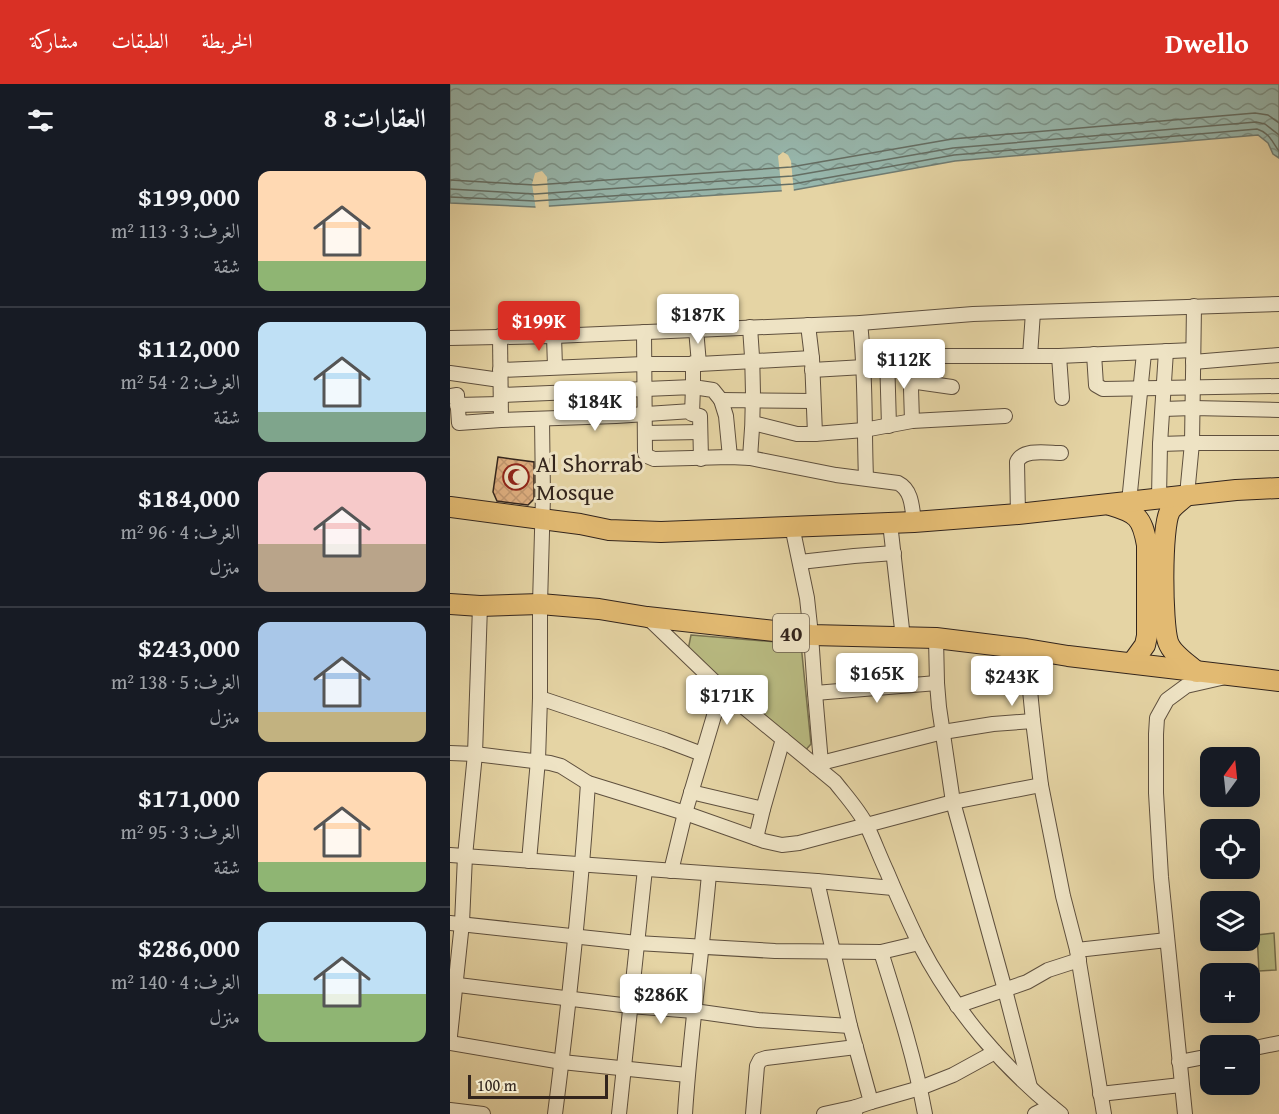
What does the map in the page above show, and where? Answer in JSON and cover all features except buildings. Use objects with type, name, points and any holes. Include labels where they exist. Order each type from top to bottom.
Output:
[{"type":"highway","points":[[450,507],[542,518],[609,530],[672,532],[914,522],[1018,514],[1236,490],[1279,488]]},
{"type":"highway","points":[[1187,495],[1170,511],[1165,528],[1164,616],[1168,643],[1176,654],[1197,672]]},
{"type":"highway","points":[[1105,504],[1128,510],[1140,520],[1145,532],[1147,636],[1146,645],[1132,663]]},
{"type":"highway","name":"40","points":[[450,604],[480,606],[540,604],[811,635],[936,638],[1279,681]]},
{"type":"street","points":[[450,338],[554,336],[860,323],[973,314],[1279,304]]},
{"type":"street","points":[[1187,495],[1192,443],[1194,306]]},
{"type":"street","points":[[1030,356],[1032,312]]},
{"type":"street","points":[[860,323],[864,362],[866,478]]},
{"type":"street","points":[[808,325],[815,434]]},
{"type":"street","points":[[750,327],[754,400],[750,459]]},
{"type":"street","points":[[696,330],[693,387],[700,432],[701,459]]},
{"type":"street","points":[[644,332],[645,453],[650,458],[750,459],[898,483],[904,486],[909,496],[914,522]]},
{"type":"street","points":[[500,336],[501,420]]},
{"type":"street","points":[[554,336],[555,367]]},
{"type":"street","points":[[1159,498],[1166,351]]},
{"type":"street","points":[[726,416],[696,413],[645,413],[454,423],[454,374],[500,375],[555,367],[645,364],[753,361],[812,364],[864,362],[886,356],[1059,356],[1166,351],[1193,356],[1279,355]]},
{"type":"street","points":[[1130,502],[1144,353]]},
{"type":"street","points":[[1094,354],[1095,381],[1098,388],[1102,389],[1279,386]]},
{"type":"street","points":[[886,356],[889,426]]},
{"type":"street","points":[[910,356],[912,421]]},
{"type":"street","points":[[1059,356],[1062,398]]},
{"type":"street","points":[[910,381],[952,387]]},
{"type":"street","points":[[455,399],[500,399],[645,388],[693,387],[713,390],[721,400],[726,416],[730,457]]},
{"type":"street","points":[[615,391],[616,416]]},
{"type":"street","points":[[721,400],[813,401]]},
{"type":"street","points":[[1162,409],[1279,410]]},
{"type":"street","points":[[753,423],[789,432],[815,434],[864,430],[912,421],[1005,416]]},
{"type":"street","points":[[529,861],[538,760],[540,698],[542,418]]},
{"type":"street","points":[[645,433],[700,432]]},
{"type":"street","points":[[1160,444],[1279,443]]},
{"type":"street","points":[[1018,514],[1018,458],[1026,453],[1061,453]]},
{"type":"street","points":[[890,523],[903,638]]},
{"type":"street","points":[[792,526],[807,598],[818,764]]},
{"type":"street","points":[[800,562],[894,553]]},
{"type":"street","points":[[450,1036],[456,923],[475,754],[480,606]]},
{"type":"street","points":[[647,617],[722,689],[783,739],[818,764],[835,782],[866,825],[919,943],[957,1006],[1016,1075],[1056,1110]]},
{"type":"street","points":[[936,638],[937,683],[954,802],[1030,1087]]},
{"type":"street","points":[[1026,649],[1041,785],[1063,896],[1078,955],[1104,1114]]},
{"type":"street","points":[[1185,1114],[1167,940],[1156,793],[1157,718],[1167,700],[1186,686],[1231,676]]},
{"type":"street","points":[[815,693],[937,683]]},
{"type":"street","points":[[671,871],[685,813],[722,689]]},
{"type":"street","points":[[540,698],[702,754]]},
{"type":"street","points":[[818,764],[943,732],[993,724],[1033,721]]},
{"type":"street","points":[[756,838],[783,739]]},
{"type":"street","points":[[450,753],[538,760],[561,766],[588,783],[756,838],[786,845],[954,802],[1041,785]]},
{"type":"street","points":[[555,1114],[569,998],[588,783]]},
{"type":"street","points":[[691,792],[763,809]]},
{"type":"street","points":[[450,855],[893,888]]},
{"type":"street","points":[[619,1114],[645,869]]},
{"type":"street","points":[[685,1114],[687,1074],[703,946],[709,874]]},
{"type":"street","points":[[817,881],[850,1026],[871,1102]]},
{"type":"street","points":[[456,923],[637,943],[775,951],[882,952],[919,943]]},
{"type":"street","points":[[957,1006],[1027,982],[1078,955],[1167,940]]},
{"type":"street","points":[[882,952],[898,1003],[925,1114]]},
{"type":"street","points":[[453,985],[759,1020],[850,1026]]},
{"type":"street","points":[[450,1043],[562,1062],[687,1074]]},
{"type":"street","points":[[1260,1047],[1279,1043]]},
{"type":"street","points":[[753,1114],[757,1066],[760,1060],[856,1047]]},
{"type":"street","points":[[824,1114],[856,1110],[871,1102],[920,1088],[963,1071],[995,1052]]},
{"type":"street","points":[[1179,1062],[1200,1058]]},
{"type":"street","points":[[1100,1094],[1181,1085]]},
{"type":"street","points":[[450,1110],[483,1114]]},
{"type":"street","points":[[1035,1114],[1056,1110]]},
{"type":"green space","points":[[691,635],[801,644],[811,744],[803,753],[687,655]]},
{"type":"green space","points":[[1274,933],[1276,970],[1260,971],[1258,951],[1260,951],[1260,935]]},
{"type":"water","points":[[450,84],[1279,84],[1279,158],[1273,154],[1268,143],[1258,135],[955,161],[794,190],[535,207],[450,203]]},
{"type":"pier","points":[[783,152],[791,161],[794,193],[782,193],[778,156]]},
{"type":"pier","points":[[542,171],[547,177],[549,209],[536,210],[532,184],[535,173]]},
{"type":"place","name":"Al Shorrab Mosque","points":[[516,477]]}]
